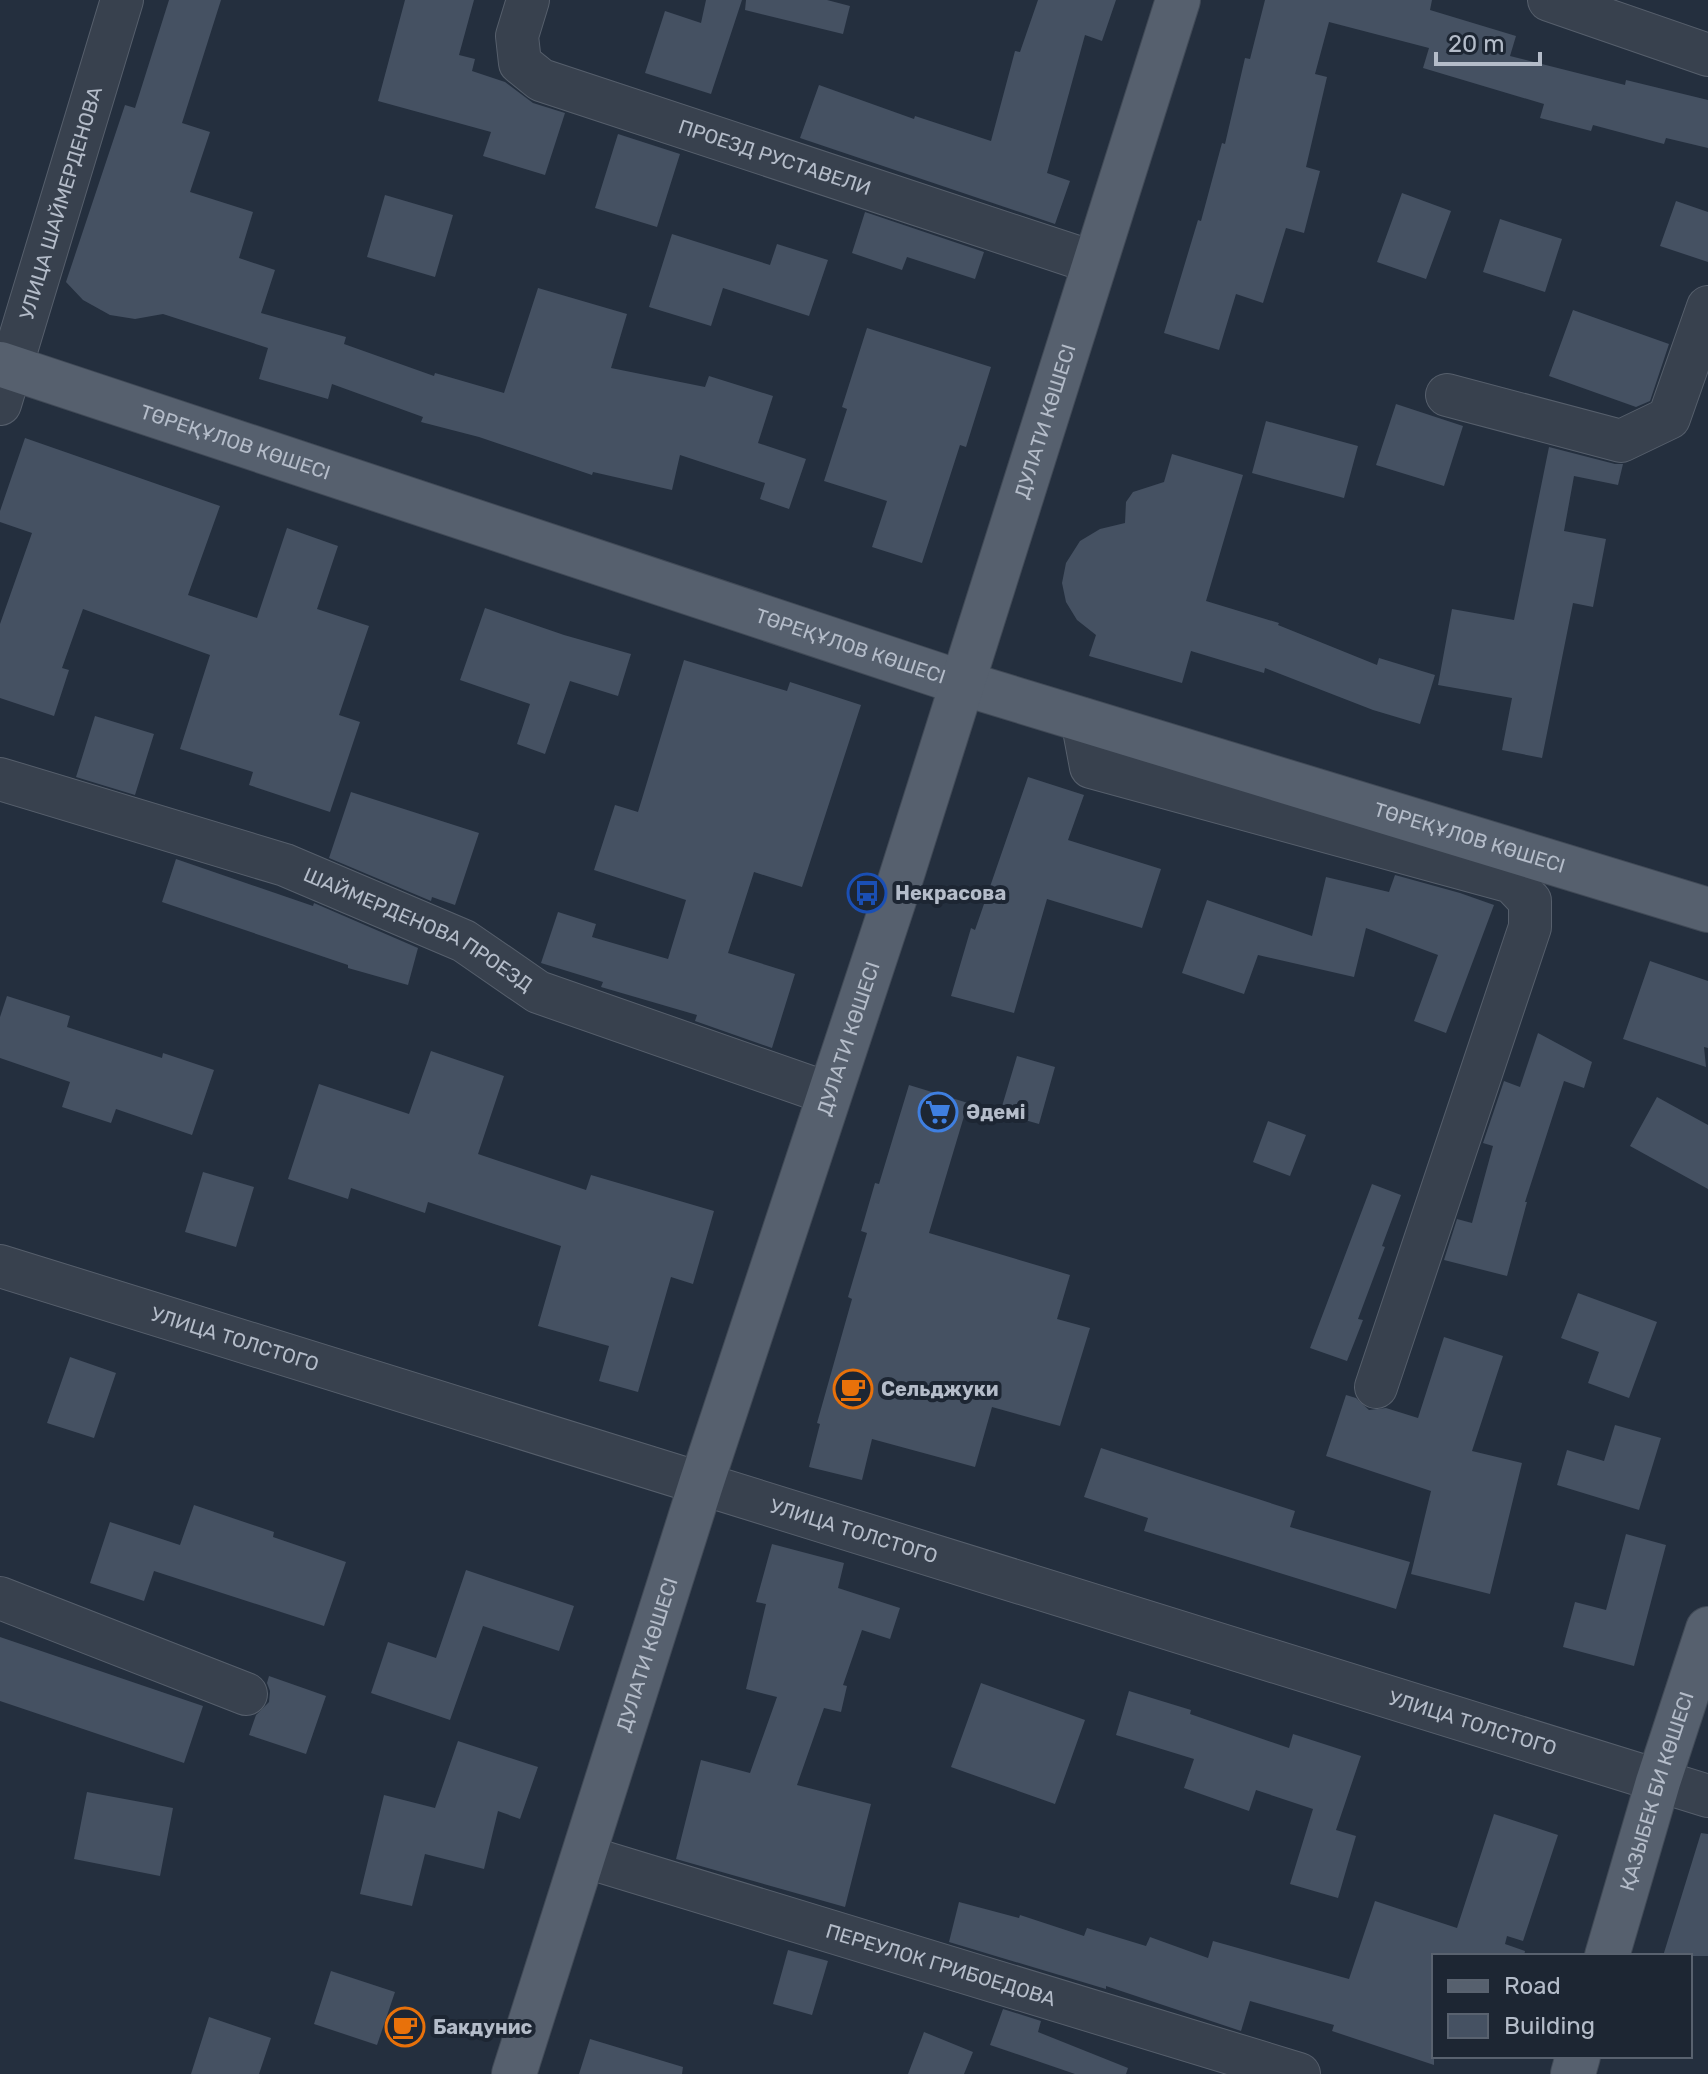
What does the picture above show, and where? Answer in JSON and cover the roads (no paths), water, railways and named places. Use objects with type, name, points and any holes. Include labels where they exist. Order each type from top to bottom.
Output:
[{"type":"main road","name":"ДУЛАТИ КӨШЕСІ","points":[[514,2074],[701,1484],[962,683],[1178,0]]},
{"type":"main road","name":"ТӨРЕҚҰЛОВ КӨШЕСІ","points":[[4,379],[962,683],[1708,910]]},
{"type":"main road","name":"ҚАЗЫБЕК БИ КӨШЕСІ","points":[[1608,1954],[1658,1782],[1705,1650]]},
{"type":"street","name":"УЛИЦА ШАЙМЕРДЕНОВА","points":[[4,379],[122,0]]},
{"type":"street","name":"ПРОЕЗД РУСТАВЕЛИ","points":[[528,0],[517,36],[520,63],[541,80],[1095,263]]},
{"type":"street","points":[[1549,0],[1708,55]]},
{"type":"street","points":[[1447,395],[1621,441],[1669,418],[1708,307]]},
{"type":"street","points":[[1082,719],[1091,767],[1512,882],[1530,901],[1530,927],[1376,1387]]},
{"type":"street","name":"ШАЙМЕРДЕНОВА ПРОЕЗД","points":[[0,779],[285,865],[464,941],[538,992],[830,1094]]},
{"type":"street","name":"УЛИЦА ТОЛСТОГО","points":[[0,1266],[1708,1796]]},
{"type":"street","points":[[0,1598],[246,1694]]},
{"type":"street","name":"ПЕРЕУЛОК ГРИБОЕДОВА","points":[[583,1856],[1299,2074]]},
{"type":"place","name":"Некрасова","points":[[867,893]]},
{"type":"place","name":"Әдемі","points":[[938,1112]]},
{"type":"place","name":"Сельджуки","points":[[853,1389]]},
{"type":"place","name":"Бакдунис","points":[[405,2027]]}]
